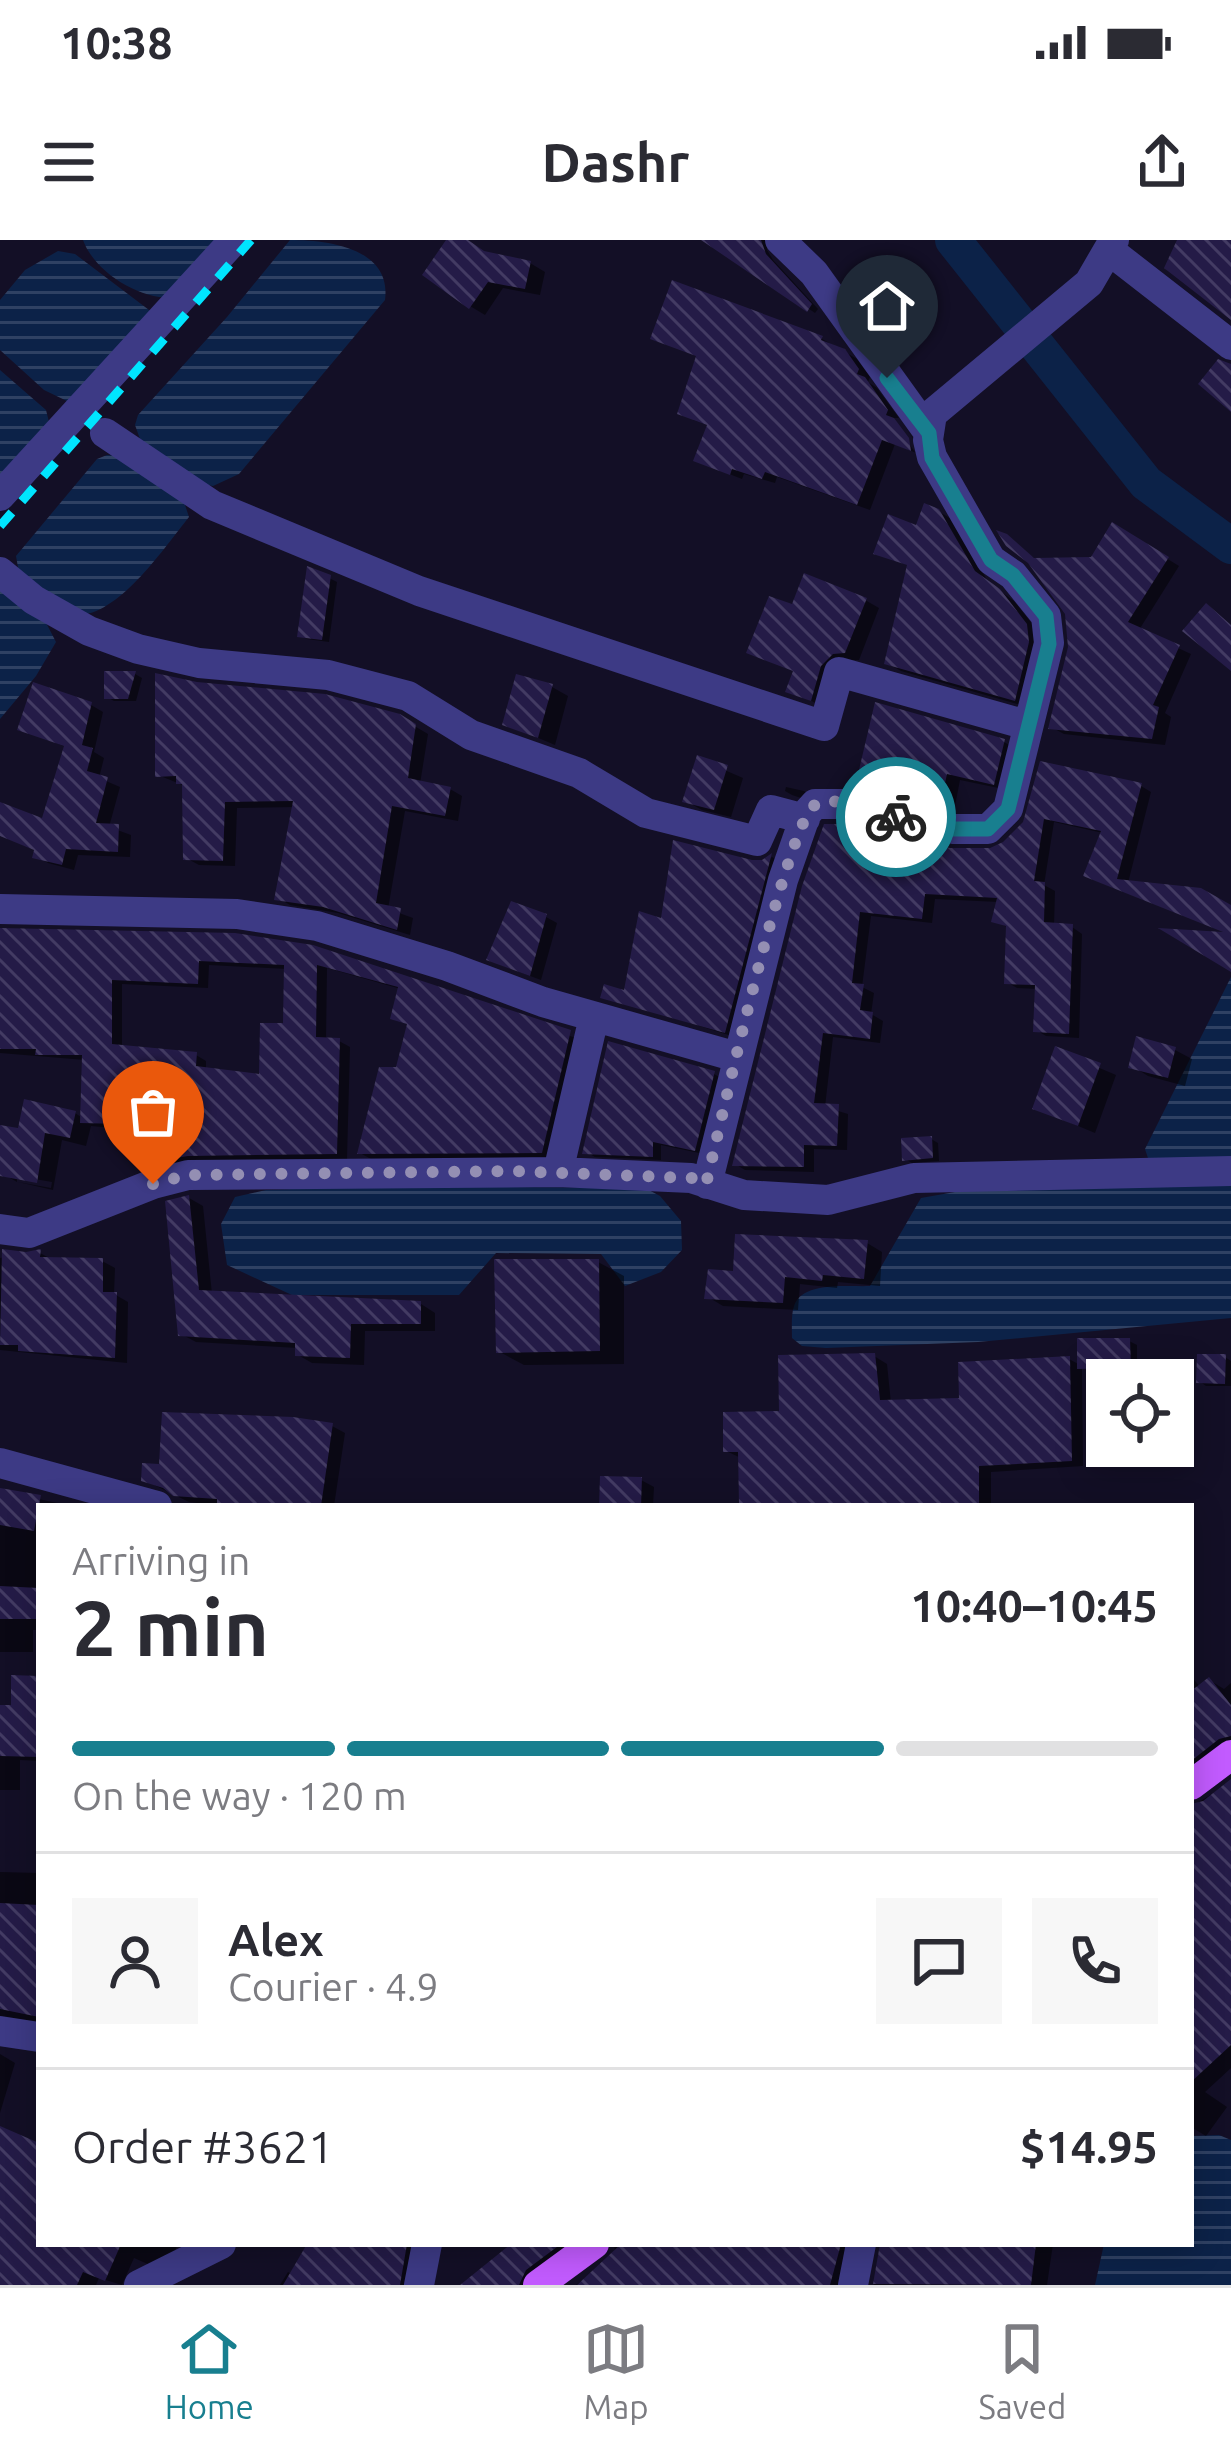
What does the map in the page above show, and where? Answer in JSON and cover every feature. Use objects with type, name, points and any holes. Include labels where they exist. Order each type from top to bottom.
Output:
[{"type":"main road","points":[[1194,1783],[1231,1755]]},
{"type":"main road","points":[[538,2285],[586,2247]]},
{"type":"street","points":[[0,496],[234,240]]},
{"type":"street","points":[[706,1184],[783,880],[805,819],[815,804],[827,802],[954,829],[988,829],[1008,809],[1049,644],[1046,616],[1013,575],[991,560],[932,458],[931,423],[814,273],[780,240]]},
{"type":"street","points":[[931,423],[1089,283],[1112,245],[1231,345]]},
{"type":"street","points":[[105,433],[212,505],[419,591],[824,726],[839,672],[1028,725]]},
{"type":"street","points":[[0,572],[88,631],[138,650],[200,663],[328,675],[408,695],[471,736],[578,773],[646,813],[757,842],[771,810],[805,819]]},
{"type":"street","points":[[0,909],[237,914],[317,926],[594,1017],[737,1057]]},
{"type":"street","points":[[558,1172],[594,1017]]},
{"type":"street","points":[[0,1229],[29,1233],[188,1175],[558,1172],[692,1178],[744,1196],[827,1200],[914,1178],[1231,1171]]},
{"type":"street","points":[[0,1463],[146,1503]]},
{"type":"street","points":[[0,2031],[36,2037]]},
{"type":"street","points":[[139,2285],[215,2247]]},
{"type":"street","points":[[419,2285],[426,2247]]},
{"type":"street","points":[[853,2285],[860,2247]]},
{"type":"water","points":[[83,240],[221,240],[170,298],[118,281],[97,262]]},
{"type":"water","points":[[290,240],[339,245],[368,258],[384,282],[385,300],[239,474],[213,486],[194,482],[140,439],[135,425],[138,415]]},
{"type":"water","points":[[58,251],[75,254],[153,313],[69,402],[44,390],[0,350],[0,300],[25,270]]},
{"type":"water","points":[[0,370],[46,410],[50,426],[0,484]]},
{"type":"water","points":[[120,456],[183,499],[189,517],[127,590],[96,611],[81,615],[19,573],[16,556],[97,459]]},
{"type":"water","points":[[0,587],[42,615],[56,642],[36,676],[0,719]]},
{"type":"water","points":[[1231,977],[1231,1159],[1148,1158],[1145,1149]]},
{"type":"water","points":[[1231,1183],[1231,1318],[978,1342],[826,1348],[802,1346],[792,1338],[793,1310],[806,1292],[870,1286],[921,1198],[972,1189]]},
{"type":"water","points":[[645,1188],[660,1196],[681,1221],[682,1250],[661,1272],[625,1286],[601,1254],[496,1253],[459,1295],[292,1295],[227,1265],[221,1224],[235,1197],[266,1190]]},
{"type":"water","points":[[1219,2135],[1231,2140],[1231,2285],[1095,2285],[1103,2247],[1194,2247],[1194,2136]]},
{"type":"building","points":[[446,240],[468,240],[484,251],[531,261],[525,289],[488,282],[469,309],[422,275]]},
{"type":"building","points":[[701,240],[761,240],[766,254],[812,304],[807,312]]},
{"type":"building","points":[[1177,240],[1231,240],[1231,320],[1164,268]]},
{"type":"building","points":[[672,280],[823,336],[821,340],[845,349],[859,369],[857,374],[865,377],[888,410],[886,415],[909,438],[911,451],[882,440],[857,505],[765,472],[762,479],[732,469],[730,475],[693,461],[707,425],[677,414],[696,356],[650,339]]},
{"type":"building","points":[[1218,359],[1231,364],[1231,412],[1198,384]]},
{"type":"building","points":[[924,503],[939,509],[975,571],[1000,589],[1027,624],[1029,642],[1015,701],[884,664],[907,565],[873,554],[888,514],[916,525]]},
{"type":"building","points":[[1112,522],[1169,557],[1128,622],[1180,645],[1153,705],[1159,707],[1152,739],[1048,729],[1068,647],[1065,614],[1028,563],[1006,546],[996,530],[1034,558],[1091,557]]},
{"type":"building","points":[[307,566],[331,575],[322,640],[297,637]]},
{"type":"building","points":[[804,573],[867,598],[845,653],[833,654],[821,666],[811,701],[785,692],[793,671],[746,653],[769,596],[792,604]]},
{"type":"building","points":[[1206,603],[1231,625],[1231,671],[1182,631]]},
{"type":"building","points":[[104,671],[136,671],[128,699],[104,699]]},
{"type":"building","points":[[155,673],[197,682],[325,694],[400,714],[416,724],[408,778],[451,787],[445,816],[392,806],[376,903],[401,908],[397,930],[323,907],[274,900],[293,801],[225,802],[223,861],[183,860],[182,784],[176,784],[176,776],[155,777]]},
{"type":"building","points":[[516,674],[553,684],[538,738],[502,725]]},
{"type":"building","points":[[33,682],[92,702],[82,745],[93,748],[87,771],[108,777],[96,823],[119,824],[118,852],[66,849],[62,865],[32,858],[34,850],[0,836],[0,802],[42,818],[64,746],[17,730]]},
{"type":"building","points":[[875,702],[1005,739],[994,785],[947,774],[940,806],[855,787]]},
{"type":"building","points":[[697,755],[728,765],[714,810],[682,802]]},
{"type":"building","points":[[1040,761],[1142,783],[1117,879],[1201,888],[1231,905],[1231,972],[1158,928],[1223,932],[1083,876],[1101,831],[1044,819],[1034,881],[1045,882],[1044,922],[1073,924],[1069,1034],[1033,1032],[1035,985],[1004,984],[1006,926],[991,922],[997,898],[925,894],[922,919],[860,912],[852,983],[864,984],[860,1010],[873,1012],[870,1039],[823,1033],[814,1103],[839,1104],[837,1146],[804,1145],[804,1167],[732,1166],[802,886],[824,824],[950,848],[990,848],[1023,822]]},
{"type":"building","points":[[673,840],[752,860],[772,853],[725,1033],[600,998],[604,984],[624,990],[639,911],[661,918]]},
{"type":"building","points":[[511,901],[547,914],[530,976],[486,960]]},
{"type":"building","points":[[0,928],[235,933],[313,945],[571,1030],[542,1153],[357,1154],[379,1067],[396,1067],[407,1024],[390,1019],[398,987],[317,965],[316,1037],[340,1038],[337,1154],[188,1156],[143,1163],[143,1151],[121,1151],[122,1124],[80,1123],[82,1055],[0,1049]],"holes":[[[199,961],[284,965],[283,1023],[260,1023],[259,1074],[196,1066],[197,1052],[112,1044],[112,980],[198,984]]]},
{"type":"building","points":[[1136,1036],[1176,1047],[1168,1078],[1128,1068]]},
{"type":"building","points":[[608,1041],[715,1071],[695,1151],[653,1142],[653,1157],[582,1154]]},
{"type":"building","points":[[1055,1046],[1101,1063],[1078,1126],[1032,1109]]},
{"type":"building","points":[[24,1099],[76,1111],[70,1138],[45,1133],[37,1183],[0,1176],[0,1125],[18,1128]]},
{"type":"building","points":[[932,1136],[933,1158],[902,1161],[901,1138]]},
{"type":"building","points":[[189,1195],[199,1290],[421,1301],[421,1324],[351,1324],[350,1358],[295,1356],[295,1343],[178,1336],[165,1201]]},
{"type":"building","points":[[735,1234],[868,1240],[864,1279],[785,1277],[783,1303],[704,1299],[708,1269],[733,1271]]},
{"type":"building","points":[[2,1249],[41,1249],[40,1257],[103,1258],[103,1292],[117,1292],[115,1358],[18,1351],[18,1345],[0,1345]]},
{"type":"building","points":[[494,1259],[599,1259],[600,1351],[496,1353]]},
{"type":"building","points":[[1077,1338],[1130,1338],[1131,1359],[1086,1359],[1086,1369],[1077,1369]]},
{"type":"building","points":[[875,1353],[880,1400],[959,1398],[958,1362],[1070,1356],[1072,1461],[979,1466],[979,1503],[739,1503],[738,1452],[723,1452],[723,1412],[779,1411],[778,1355]]},
{"type":"building","points":[[1197,1354],[1226,1354],[1225,1384],[1196,1383]]},
{"type":"building","points":[[162,1412],[333,1423],[321,1503],[217,1503],[217,1499],[173,1496],[141,1481],[142,1463],[159,1464]]},
{"type":"building","points":[[600,1476],[642,1477],[641,1503],[599,1503]]},
{"type":"building","points":[[0,1488],[41,1495],[34,1531],[0,1525]]},
{"type":"building","points":[[0,1586],[36,1588],[36,1619],[0,1619]]},
{"type":"building","points":[[11,1675],[36,1676],[36,1757],[0,1756],[0,1705],[11,1705]]},
{"type":"building","points":[[1209,1677],[1231,1705],[1231,1736],[1219,1739],[1194,1759],[1194,1689]]},
{"type":"building","points":[[1231,1779],[1231,2045],[1194,2079],[1194,1803]]},
{"type":"building","points":[[0,1903],[36,1905],[36,2016],[0,2009]]},
{"type":"building","points":[[0,2126],[36,2142],[36,2247],[120,2247],[105,2281],[83,2272],[77,2285],[0,2285]]},
{"type":"building","points":[[305,2247],[406,2247],[400,2285],[283,2285]]},
{"type":"building","points":[[507,2247],[557,2247],[526,2270],[519,2285],[460,2285]]},
{"type":"building","points":[[618,2247],[840,2247],[830,2285],[577,2285]]},
{"type":"building","points":[[879,2247],[1036,2247],[1031,2285],[873,2284]]},
{"type":"waterway","points":[[953,240],[1146,483],[1231,546]]},
{"type":"railway","points":[[0,526],[251,240]]},
{"type":"way so far","points":[[153,1184],[188,1175],[511,1171],[692,1178],[706,1184],[783,880],[806,814],[815,804],[827,802],[896,817]]},
{"type":"route","points":[[887,378],[929,433],[932,458],[991,560],[1013,575],[1046,616],[1049,644],[1008,809],[988,829],[954,829],[896,817]]}]
